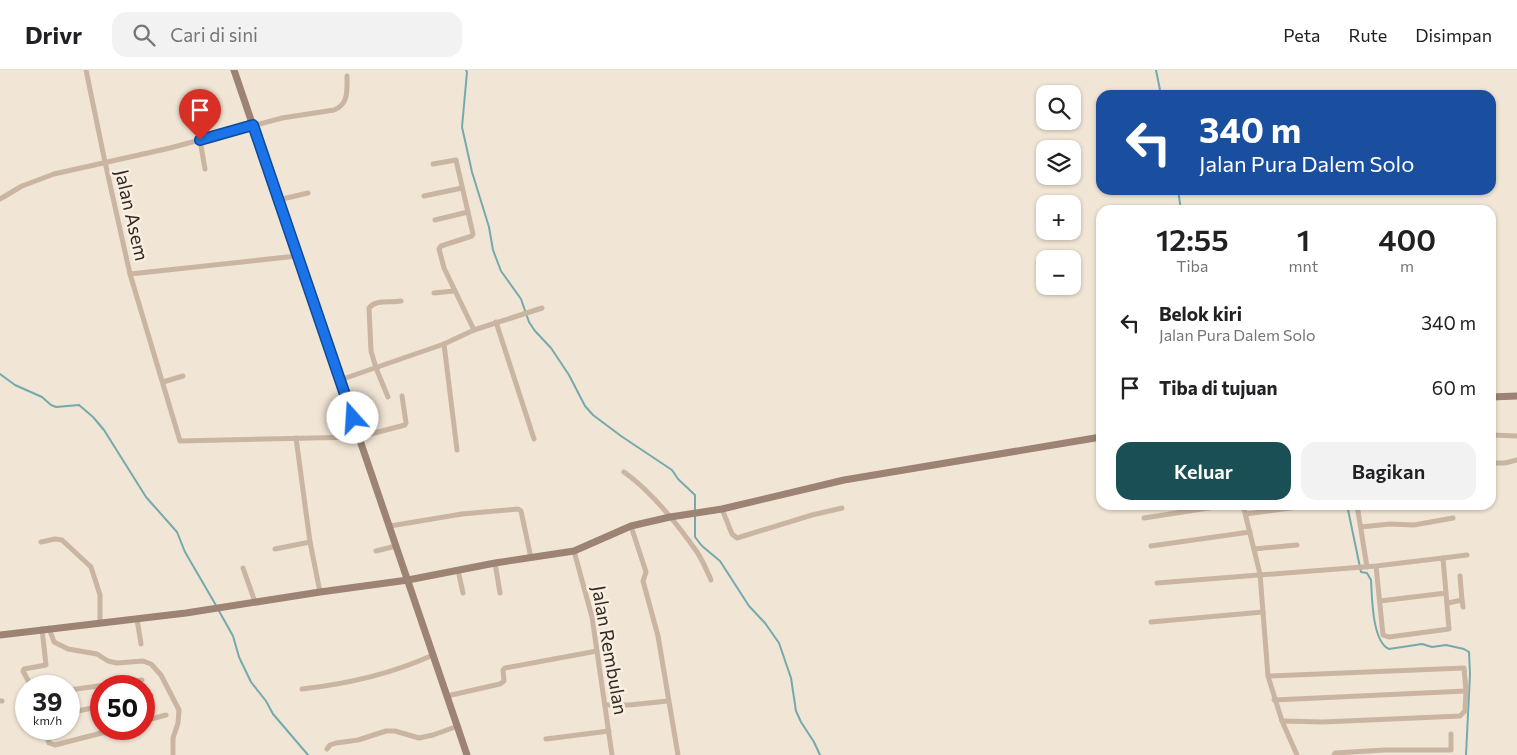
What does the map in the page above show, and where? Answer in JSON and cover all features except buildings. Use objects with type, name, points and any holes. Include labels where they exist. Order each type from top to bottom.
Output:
[{"type":"main road","points":[[234,70],[467,755]]},
{"type":"main road","points":[[1496,397],[1517,396]]},
{"type":"main road","points":[[0,635],[213,609],[408,580],[495,563],[574,551],[631,526],[670,517],[722,509],[844,480],[1096,438]]},
{"type":"street","name":"Jalan Asem","points":[[86,70],[130,274],[180,442],[296,438]]},
{"type":"street","points":[[0,199],[35,180],[200,140],[253,125],[300,114],[337,109],[345,102],[347,97],[347,76]]},
{"type":"street","points":[[200,140],[206,169]]},
{"type":"street","points":[[433,164],[456,159],[473,235],[441,246],[439,249],[444,268],[474,330]]},
{"type":"street","points":[[424,196],[462,188]]},
{"type":"street","points":[[278,200],[308,193]]},
{"type":"street","points":[[435,220],[468,212]]},
{"type":"street","points":[[130,274],[297,256]]},
{"type":"street","points":[[434,293],[454,291]]},
{"type":"street","points":[[388,397],[376,368],[370,342],[368,308],[370,305],[378,302],[401,301]]},
{"type":"street","points":[[340,380],[444,344],[496,322],[542,308]]},
{"type":"street","points":[[496,322],[534,439]]},
{"type":"street","points":[[444,344],[457,450]]},
{"type":"street","points":[[163,382],[183,376]]},
{"type":"street","points":[[320,592],[310,542],[296,438],[360,437],[405,425],[402,396]]},
{"type":"street","points":[[1496,435],[1517,436]]},
{"type":"street","points":[[1496,463],[1517,460]]},
{"type":"street","points":[[624,472],[638,482],[670,517],[698,553],[711,580]]},
{"type":"street","points":[[722,509],[732,534],[738,538],[812,515],[842,508]]},
{"type":"street","points":[[390,526],[462,514],[518,509],[521,512],[531,558]]},
{"type":"street","points":[[1144,518],[1196,510]]},
{"type":"street","points":[[1245,510],[1260,574],[1268,676],[1274,700],[1297,755]]},
{"type":"street","points":[[1246,514],[1276,510]]},
{"type":"street","points":[[1357,510],[1366,567]]},
{"type":"street","points":[[1361,526],[1390,524],[1420,525],[1453,518]]},
{"type":"street","points":[[631,526],[646,572],[643,581],[658,636],[678,755]]},
{"type":"street","points":[[1152,546],[1250,532]]},
{"type":"street","points":[[41,542],[55,539],[62,540],[92,567],[100,595],[100,623]]},
{"type":"street","points":[[275,549],[310,542]]},
{"type":"street","points":[[1254,549],[1297,545]]},
{"type":"street","points":[[376,551],[396,546]]},
{"type":"street","name":"Jalan Rembulan","points":[[574,551],[592,618],[612,755]]},
{"type":"street","points":[[1157,582],[1366,567],[1467,555]]},
{"type":"street","points":[[1376,566],[1382,633],[1389,637],[1449,629],[1443,558]]},
{"type":"street","points":[[495,563],[500,592]]},
{"type":"street","points":[[243,568],[255,602]]},
{"type":"street","points":[[458,570],[463,593]]},
{"type":"street","points":[[1460,576],[1463,607]]},
{"type":"street","points":[[1380,601],[1446,593]]},
{"type":"street","points":[[1448,603],[1462,600]]},
{"type":"street","points":[[1151,622],[1263,612]]},
{"type":"street","points":[[137,619],[142,644]]},
{"type":"street","points":[[25,675],[24,669],[46,665],[45,629]]},
{"type":"street","points":[[45,629],[54,642],[68,649],[97,654],[108,661],[117,663],[143,661],[151,664],[161,675],[179,710],[178,723],[173,738],[173,755]]},
{"type":"street","points":[[447,696],[500,684],[504,681],[503,670],[505,668],[597,651]]},
{"type":"street","points":[[302,689],[373,677],[416,663],[433,655]]},
{"type":"street","points":[[1268,676],[1462,667],[1464,669],[1465,711],[1460,716],[1323,722],[1282,721]]},
{"type":"street","points":[[1274,700],[1466,691]]},
{"type":"street","points":[[605,705],[629,705],[668,701]]},
{"type":"street","points":[[155,719],[166,716]]},
{"type":"street","points":[[327,749],[330,745],[336,743],[358,740],[386,731],[395,731],[419,738],[458,726]]},
{"type":"street","points":[[546,739],[609,730]]},
{"type":"street","points":[[1334,755],[1335,753],[1385,750],[1451,752],[1451,734]]},
{"type":"street","points":[[48,740],[49,743],[55,745],[74,740]]},
{"type":"waterway","points":[[466,70],[462,127],[472,172],[489,227],[493,250],[501,271],[521,299],[529,322],[551,348],[569,375],[585,406],[593,415],[621,436],[672,470],[678,479],[695,495],[695,537],[702,546],[720,561],[749,606],[765,623],[779,643],[791,678],[796,711],[820,755]]},
{"type":"waterway","points":[[1156,70],[1160,90]]},
{"type":"waterway","points":[[1179,195],[1180,205]]},
{"type":"waterway","points":[[0,374],[15,385],[42,397],[51,405],[56,407],[79,405],[93,417],[104,430],[146,497],[177,532],[185,552],[217,607]]},
{"type":"waterway","points":[[1348,510],[1361,572],[1367,573],[1371,580],[1374,618],[1379,638],[1383,645],[1389,649],[1422,644],[1432,647],[1446,645],[1469,652],[1470,674],[1466,755]]},
{"type":"waterway","points":[[219,611],[233,636],[239,657],[251,682],[266,701],[273,714],[308,755]]},
{"type":"route","points":[[200,140],[253,125],[353,418]]}]
